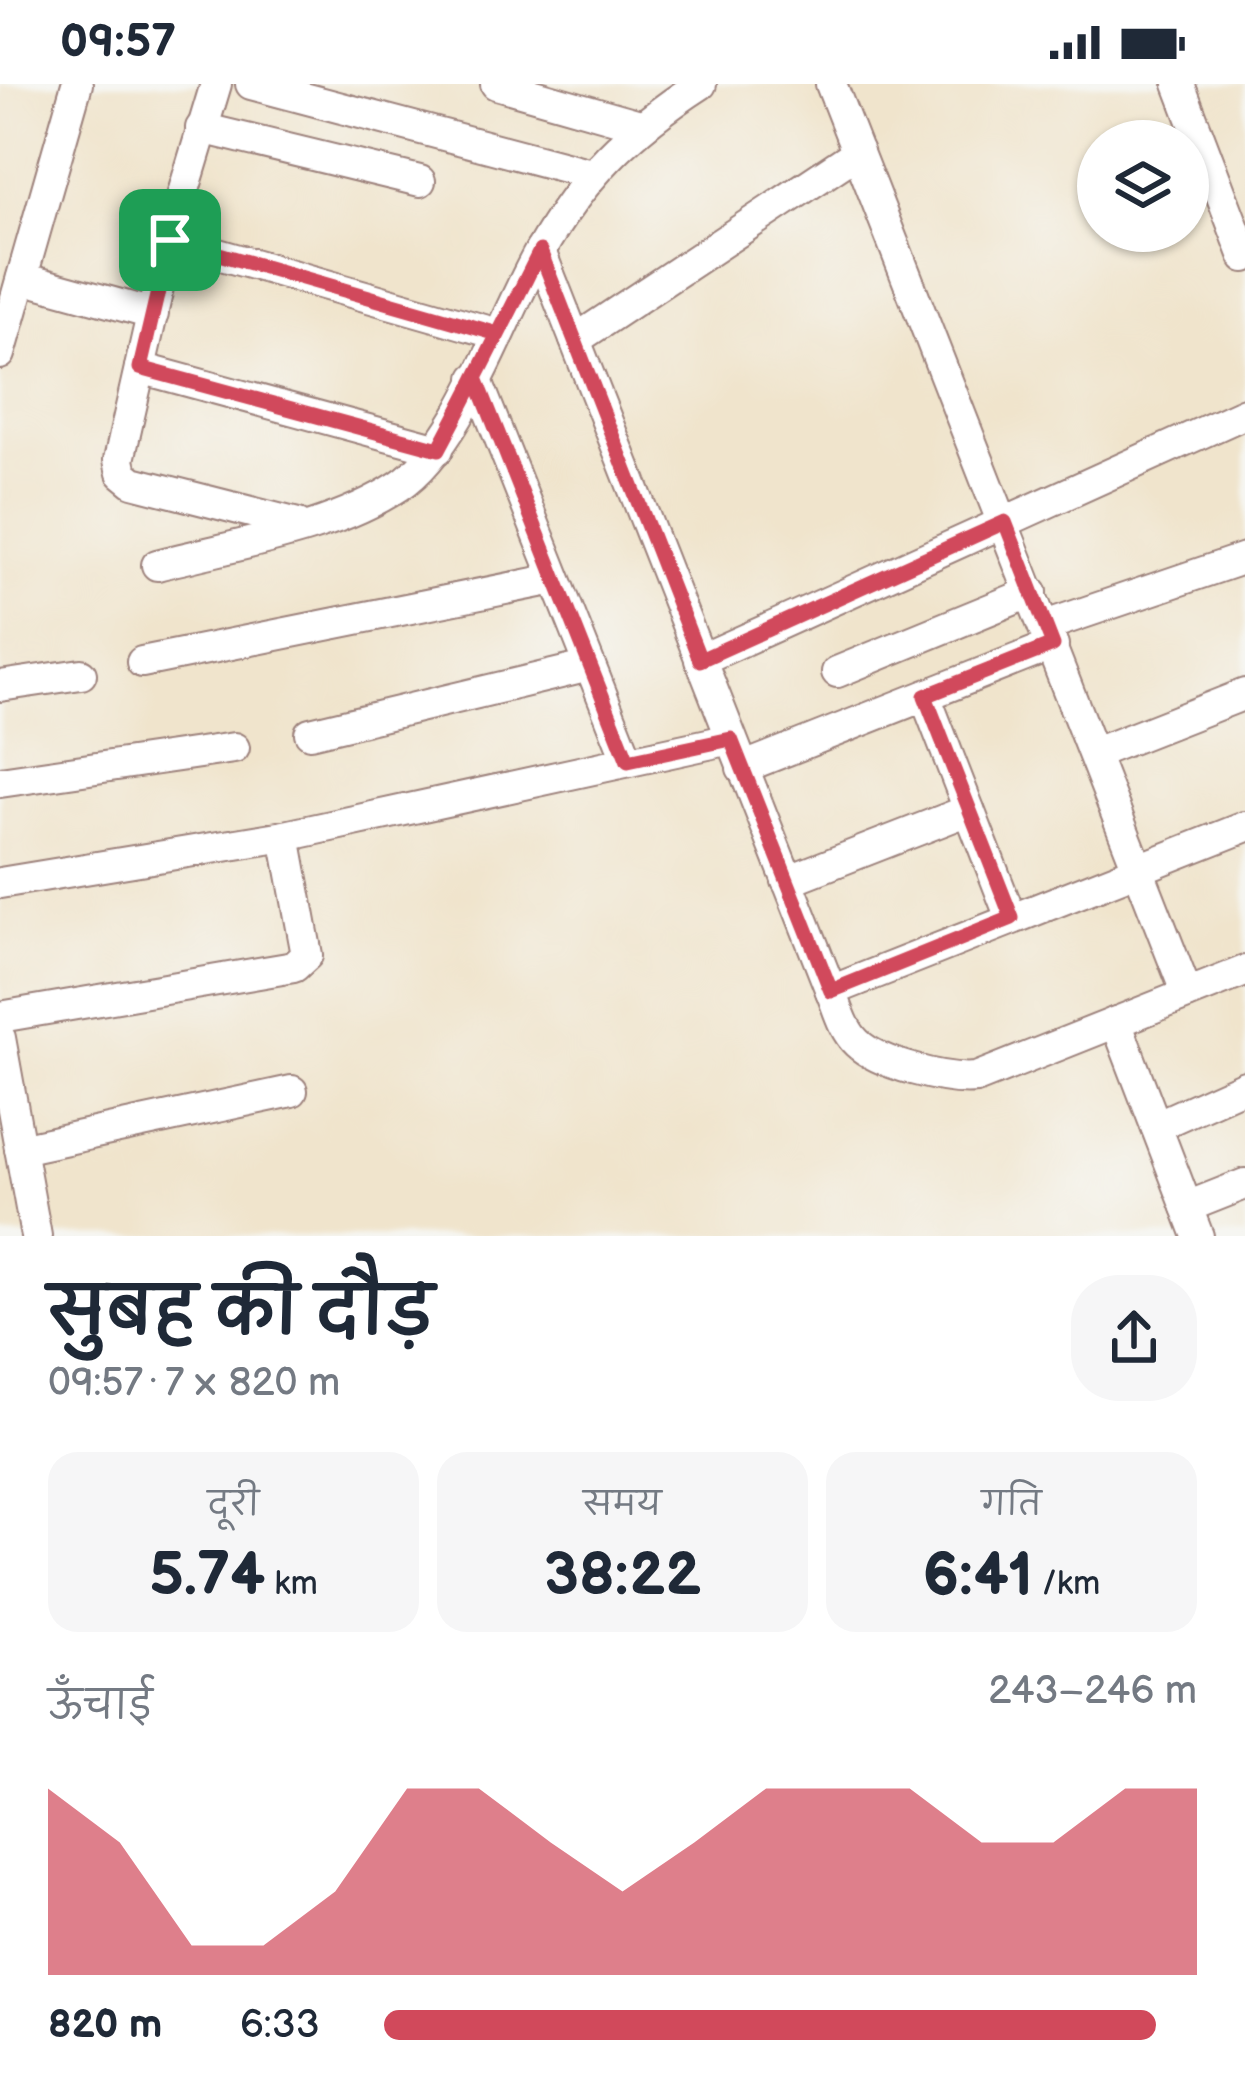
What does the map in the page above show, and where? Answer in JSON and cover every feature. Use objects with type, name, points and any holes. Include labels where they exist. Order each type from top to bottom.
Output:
[{"type":"street","points":[[0,354],[77,84]]},
{"type":"street","points":[[216,84],[170,240],[119,460],[122,472],[133,482],[304,526]]},
{"type":"street","points":[[251,84],[591,174]]},
{"type":"street","points":[[496,84],[645,121]]},
{"type":"street","points":[[645,121],[659,84]]},
{"type":"street","points":[[157,565],[344,515],[399,486],[439,449],[540,251],[591,174],[645,121],[701,84]]},
{"type":"street","points":[[831,84],[1187,994]]},
{"type":"street","points":[[1179,84],[1245,257]]},
{"type":"street","points":[[201,128],[420,181]]},
{"type":"street","points":[[575,340],[858,152]]},
{"type":"street","points":[[170,240],[498,334]]},
{"type":"street","points":[[540,251],[846,1030],[856,1043],[872,1053],[954,1080],[976,1078],[1245,970]]},
{"type":"street","points":[[22,278],[153,314]]},
{"type":"street","points":[[140,368],[439,449]]},
{"type":"street","points":[[476,378],[628,761]]},
{"type":"street","points":[[700,660],[1245,413]]},
{"type":"street","points":[[0,883],[284,836],[628,761],[736,753],[925,696],[1049,636],[1245,558]]},
{"type":"street","points":[[142,662],[555,579]]},
{"type":"street","points":[[837,672],[1032,592]]},
{"type":"street","points":[[310,733],[590,666]]},
{"type":"street","points":[[0,686],[81,674]]},
{"type":"street","points":[[1094,753],[1245,694]]},
{"type":"street","points":[[925,696],[1012,918]]},
{"type":"street","points":[[0,782],[234,748]]},
{"type":"street","points":[[787,881],[969,810]]},
{"type":"street","points":[[831,991],[1245,827]]},
{"type":"street","points":[[0,1017],[294,967],[307,955],[284,836]]},
{"type":"street","points":[[1116,1022],[1192,1222],[1245,1184]]},
{"type":"street","points":[[0,1038],[36,1236]]},
{"type":"street","points":[[1156,1126],[1245,1086]]},
{"type":"street","points":[[20,1149],[292,1091]]},
{"type":"route","points":[[170,240],[140,368],[439,449],[476,378],[540,251],[700,660],[1005,522],[1053,645],[925,696],[1012,918],[831,991],[731,739],[628,761],[476,378],[498,334],[170,240]]}]
